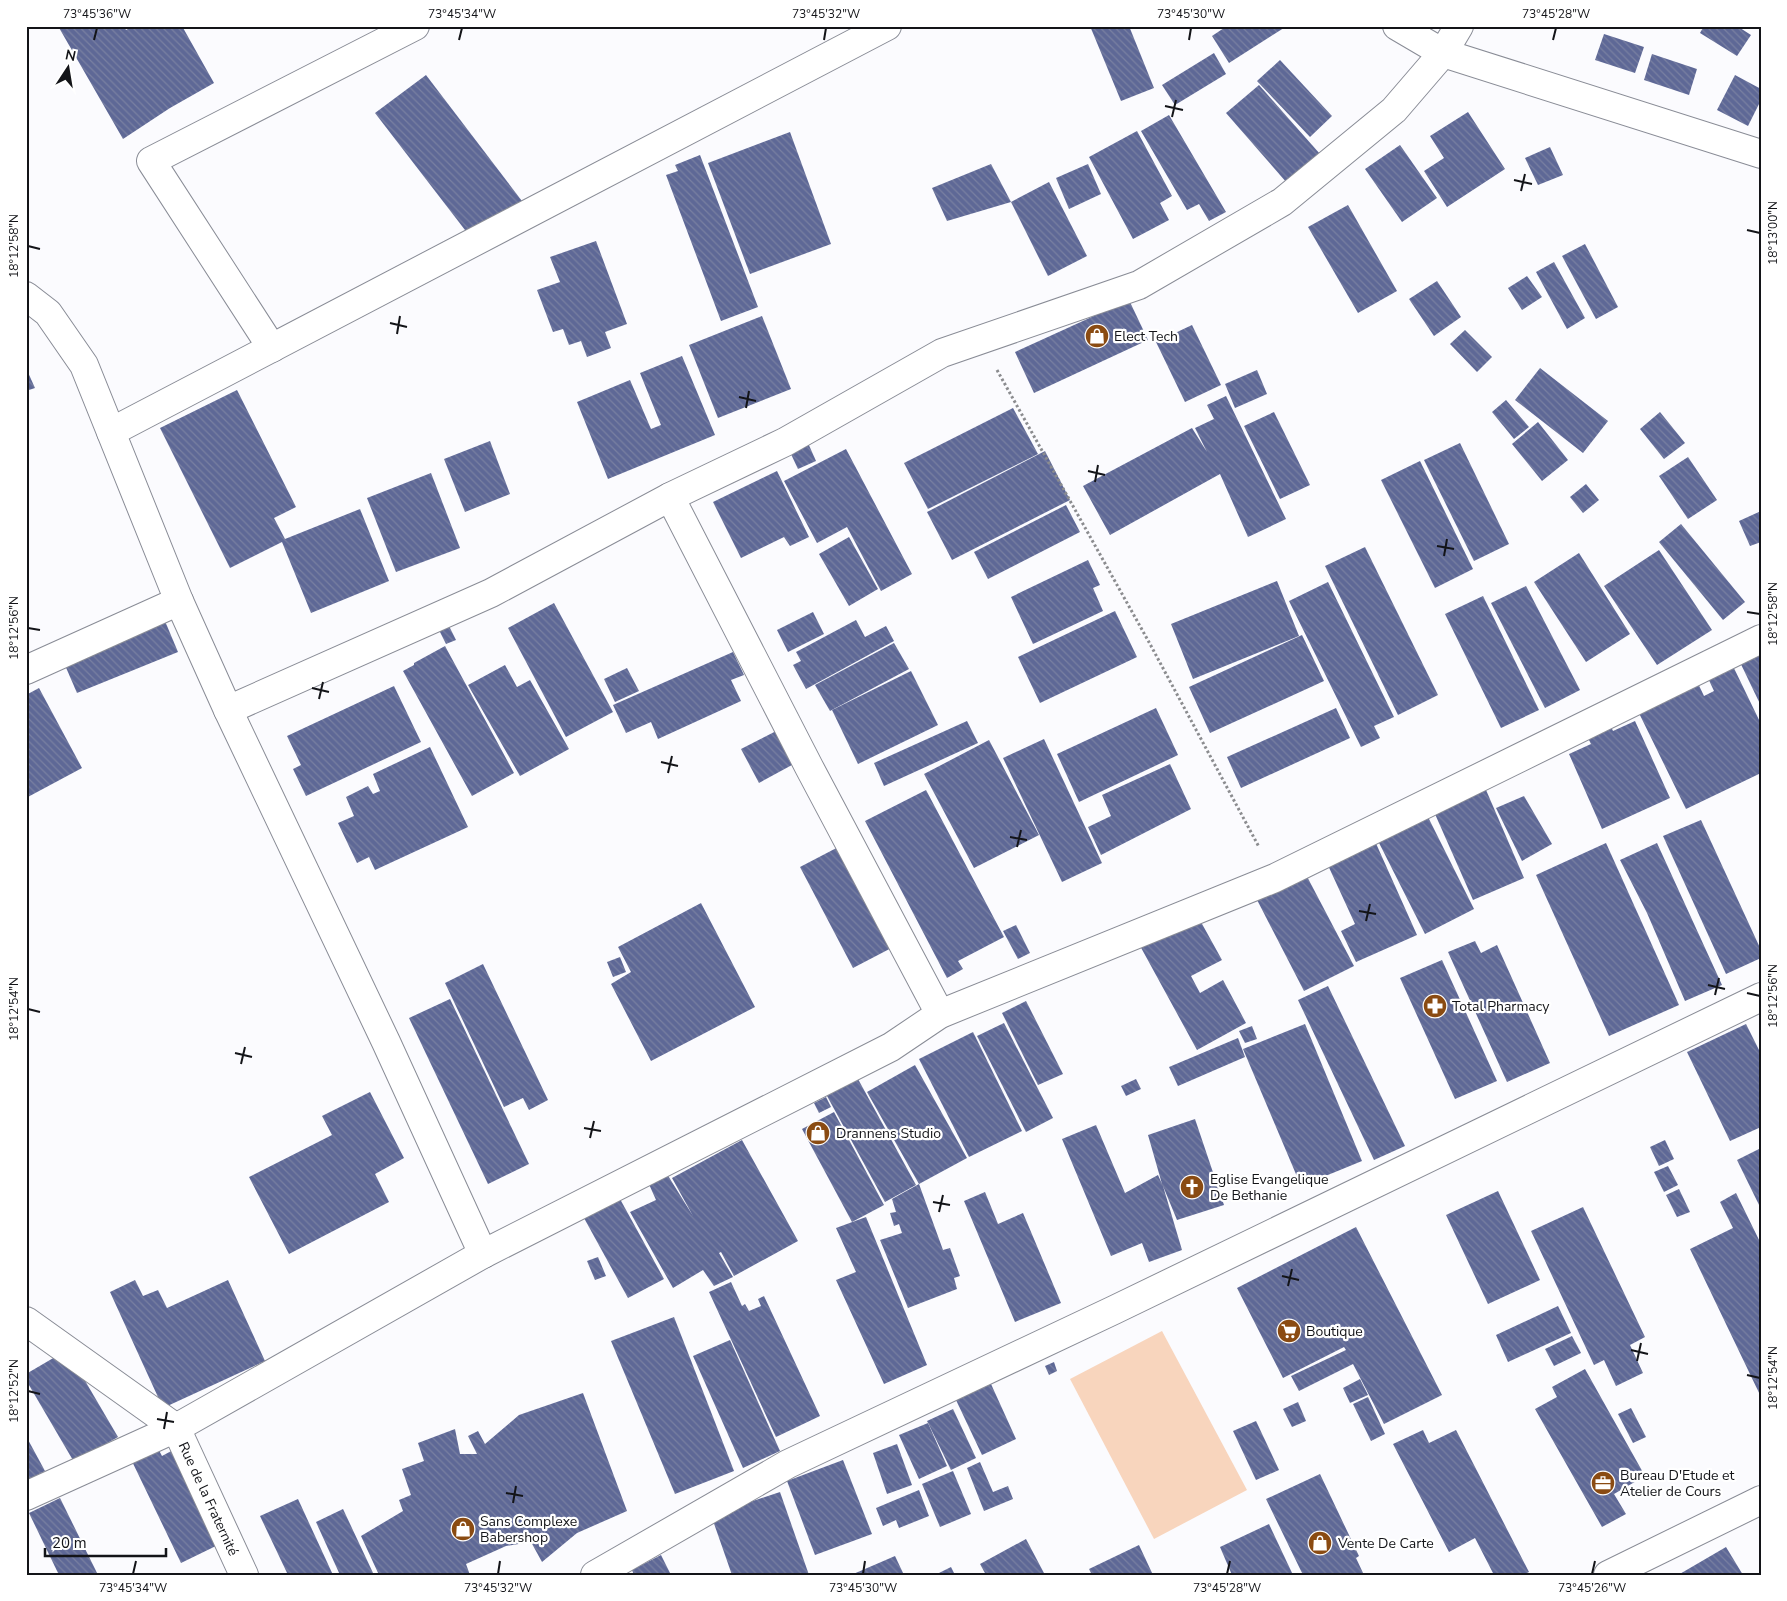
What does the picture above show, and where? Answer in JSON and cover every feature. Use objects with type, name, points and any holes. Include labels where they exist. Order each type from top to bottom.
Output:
[{"type":"street","points":[[272,348],[151,160],[415,26]]},
{"type":"street","points":[[111,432],[887,26]]},
{"type":"street","points":[[1397,26],[1443,53],[1761,154]]},
{"type":"street","points":[[228,710],[491,594],[670,497],[785,442],[942,353],[1139,285],[1282,202],[1394,110],[1443,53],[1459,26]]},
{"type":"street","points":[[26,296],[48,313],[84,365],[179,601],[228,710],[386,1042],[483,1254]]},
{"type":"street","points":[[670,497],[809,768],[940,1014]]},
{"type":"street","points":[[26,670],[179,601]]},
{"type":"street","points":[[26,1496],[176,1428],[483,1254],[891,1047],[940,1014],[1275,878],[1761,639]]},
{"type":"street","points":[[595,1575],[788,1464],[1114,1310],[1761,997]]},
{"type":"street","name":"Rue de la Fraternité","points":[[26,1320],[176,1428],[244,1575]]},
{"type":"street","points":[[1608,1575],[1761,1500]]},
{"type":"path","points":[[982,338],[1001,378],[1150,644],[1275,878]]},
{"type":"shaded area","points":[[1162,1331],[1247,1490],[1154,1539],[1070,1379]]},
{"type":"building","points":[[58,26],[124,26],[126,30],[133,26],[182,26],[214,83],[170,108],[123,139]]},
{"type":"building","points":[[1090,26],[1129,26],[1154,88],[1121,101]]},
{"type":"building","points":[[1227,26],[1287,26],[1229,63],[1212,36]]},
{"type":"building","points":[[1704,26],[1737,26],[1751,35],[1737,56],[1700,33]]},
{"type":"building","points":[[1604,34],[1644,47],[1635,73],[1595,60]]},
{"type":"building","points":[[1214,53],[1226,74],[1175,105],[1162,85]]},
{"type":"building","points":[[1652,54],[1697,69],[1689,95],[1644,80]]},
{"type":"building","points":[[1280,60],[1332,116],[1310,137],[1257,81]]},
{"type":"building","points":[[426,75],[525,205],[475,243],[375,113]]},
{"type":"building","points":[[1735,75],[1761,89],[1761,100],[1748,126],[1717,110]]},
{"type":"building","points":[[1259,85],[1320,154],[1287,183],[1226,113]]},
{"type":"building","points":[[1468,112],[1505,169],[1447,207],[1424,171],[1444,158],[1430,136]]},
{"type":"building","points":[[1169,115],[1226,212],[1209,221],[1199,204],[1187,210],[1141,131]]},
{"type":"building","points":[[1137,131],[1172,196],[1160,203],[1169,220],[1133,239],[1089,157]]},
{"type":"building","points":[[790,132],[831,244],[750,274],[708,163]]},
{"type":"building","points":[[1400,145],[1437,198],[1402,222],[1365,169]]},
{"type":"building","points":[[1550,147],[1563,175],[1538,185],[1525,158]]},
{"type":"building","points":[[700,155],[758,307],[721,321],[666,175],[678,171],[675,165]]},
{"type":"building","points":[[991,164],[1011,202],[947,221],[932,188]]},
{"type":"building","points":[[1088,164],[1101,194],[1069,209],[1056,178]]},
{"type":"building","points":[[1049,182],[1087,256],[1048,276],[1011,202]]},
{"type":"building","points":[[1348,205],[1397,291],[1358,313],[1308,227]]},
{"type":"building","points":[[596,241],[627,324],[605,332],[611,348],[587,357],[581,341],[569,345],[563,329],[553,332],[537,290],[560,282],[550,257]]},
{"type":"building","points":[[1585,244],[1618,307],[1596,319],[1562,256]]},
{"type":"building","points":[[1554,262],[1585,318],[1567,329],[1536,272]]},
{"type":"building","points":[[1527,276],[1542,297],[1522,310],[1508,288]]},
{"type":"building","points":[[1437,281],[1461,317],[1434,336],[1409,299]]},
{"type":"building","points":[[1129,300],[1148,340],[1034,393],[1015,352]]},
{"type":"building","points":[[762,316],[791,389],[718,418],[689,345]]},
{"type":"building","points":[[1192,325],[1221,385],[1185,402],[1156,342]]},
{"type":"building","points":[[1465,330],[1492,357],[1477,372],[1450,344]]},
{"type":"building","points":[[682,356],[715,435],[608,479],[577,402],[630,380],[651,429],[661,425],[640,373]]},
{"type":"building","points":[[26,368],[35,388],[26,391]]},
{"type":"building","points":[[1540,368],[1608,421],[1583,453],[1515,400]]},
{"type":"building","points":[[1257,370],[1267,394],[1235,408],[1225,384]]},
{"type":"building","points":[[237,390],[296,507],[274,518],[285,539],[360,509],[389,581],[311,613],[282,542],[230,568],[160,428]]},
{"type":"building","points":[[1226,396],[1286,519],[1248,537],[1220,474],[1110,535],[1083,486],[1192,428],[1207,452],[1195,428],[1214,419],[1207,405]]},
{"type":"building","points":[[1506,400],[1529,427],[1514,439],[1492,412]]},
{"type":"building","points":[[1013,408],[1038,454],[928,509],[904,463]]},
{"type":"building","points":[[1274,412],[1310,485],[1280,499],[1244,426]]},
{"type":"building","points":[[1660,412],[1685,443],[1664,459],[1640,429]]},
{"type":"building","points":[[1538,422],[1568,460],[1542,481],[1512,444]]},
{"type":"building","points":[[490,441],[510,494],[465,512],[444,459]]},
{"type":"building","points":[[808,443],[816,461],[798,469],[790,452]]},
{"type":"building","points":[[1460,443],[1509,544],[1474,561],[1424,460]]},
{"type":"building","points":[[846,449],[912,574],[881,591],[847,527],[817,543],[784,481]]},
{"type":"building","points":[[1045,451],[1070,500],[952,560],[927,512]]},
{"type":"building","points":[[1688,457],[1717,500],[1688,519],[1659,476]]},
{"type":"building","points":[[1420,461],[1473,569],[1435,588],[1381,480]]},
{"type":"building","points":[[777,471],[809,537],[790,546],[784,537],[741,558],[713,502]]},
{"type":"building","points":[[431,473],[460,548],[396,572],[367,498]]},
{"type":"building","points":[[1586,484],[1599,500],[1583,513],[1570,497]]},
{"type":"building","points":[[1066,505],[1080,532],[988,579],[974,552]]},
{"type":"building","points":[[1761,511],[1761,542],[1750,546],[1739,521]]},
{"type":"building","points":[[1681,524],[1745,602],[1723,620],[1659,542]]},
{"type":"building","points":[[849,537],[878,589],[849,606],[819,554]]},
{"type":"building","points":[[1365,547],[1438,695],[1398,715],[1325,566]]},
{"type":"building","points":[[1659,550],[1712,630],[1657,665],[1604,586]]},
{"type":"building","points":[[1579,553],[1630,634],[1586,662],[1534,582]]},
{"type":"building","points":[[1088,560],[1100,585],[1093,588],[1103,611],[1033,644],[1011,597]]},
{"type":"building","points":[[1277,581],[1299,636],[1193,679],[1171,624]]},
{"type":"building","points":[[1328,582],[1394,717],[1374,726],[1380,738],[1361,747],[1289,601]]},
{"type":"building","points":[[1526,586],[1580,690],[1545,708],[1491,603]]},
{"type":"building","points":[[1483,596],[1539,710],[1501,728],[1445,614]]},
{"type":"building","points":[[554,603],[613,712],[566,737],[508,628]]},
{"type":"building","points":[[1115,611],[1137,657],[1040,703],[1018,657]]},
{"type":"building","points":[[813,612],[824,634],[788,652],[777,630]]},
{"type":"building","points":[[162,614],[178,652],[77,693],[61,656]]},
{"type":"building","points":[[856,620],[865,637],[886,626],[894,641],[806,689],[793,665],[801,661],[796,652]]},
{"type":"building","points":[[447,622],[456,640],[446,644],[437,626]]},
{"type":"building","points":[[1302,635],[1324,681],[1210,733],[1189,687]]},
{"type":"building","points":[[894,643],[909,669],[830,711],[815,685]]},
{"type":"building","points":[[1761,644],[1761,706],[1737,656]]},
{"type":"building","points":[[445,646],[514,773],[472,796],[403,671]]},
{"type":"building","points":[[733,652],[744,675],[731,680],[741,701],[658,739],[651,722],[626,733],[613,705]]},
{"type":"building","points":[[1731,662],[1761,724],[1761,773],[1686,809],[1635,705],[1695,677],[1704,696],[1714,691],[1706,674]]},
{"type":"building","points":[[505,665],[517,687],[530,680],[569,749],[520,776],[468,685]]},
{"type":"building","points":[[627,668],[639,691],[615,702],[604,679]]},
{"type":"building","points":[[911,671],[938,725],[858,764],[832,710]]},
{"type":"building","points":[[394,686],[421,742],[306,796],[293,769],[301,765],[287,736]]},
{"type":"building","points":[[39,688],[82,768],[26,798],[26,695]]},
{"type":"building","points":[[1156,708],[1178,755],[1079,802],[1057,754]]},
{"type":"building","points":[[1336,708],[1350,738],[1241,788],[1227,757]]},
{"type":"building","points":[[1608,720],[1613,731],[1635,721],[1670,798],[1602,829],[1569,754],[1591,744],[1584,730]]},
{"type":"building","points":[[967,721],[978,743],[884,786],[874,763]]},
{"type":"building","points":[[786,726],[803,759],[759,783],[741,749]]},
{"type":"building","points":[[1044,739],[1102,863],[1062,882],[1003,758]]},
{"type":"building","points":[[989,740],[1039,835],[974,868],[924,774]]},
{"type":"building","points":[[430,747],[468,827],[375,870],[369,857],[357,863],[338,823],[354,816],[346,797],[368,786],[373,794],[380,791],[373,774]]},
{"type":"building","points":[[1170,764],[1191,809],[1101,855],[1088,827],[1111,816],[1102,795]]},
{"type":"building","points":[[1483,783],[1524,878],[1473,900],[1431,805]]},
{"type":"building","points":[[926,790],[1004,937],[958,961],[963,969],[947,978],[865,821]]},
{"type":"building","points":[[1524,796],[1552,844],[1522,861],[1496,808]]},
{"type":"building","points":[[1421,803],[1474,909],[1425,934],[1371,827]]},
{"type":"building","points":[[1701,820],[1761,950],[1761,958],[1726,974],[1663,836]]},
{"type":"building","points":[[1374,839],[1417,935],[1356,962],[1341,931],[1355,924],[1326,861]]},
{"type":"building","points":[[846,843],[899,944],[853,968],[800,867]]},
{"type":"building","points":[[1606,843],[1679,1005],[1609,1036],[1536,875]]},
{"type":"building","points":[[1657,843],[1722,985],[1685,1001],[1647,913],[1620,860]]},
{"type":"building","points":[[1302,867],[1354,966],[1304,991],[1253,892]]},
{"type":"building","points":[[701,903],[755,1007],[651,1061],[611,984],[631,972],[618,947]]},
{"type":"building","points":[[1196,913],[1222,960],[1191,976],[1200,993],[1223,980],[1246,1023],[1197,1050],[1139,944]]},
{"type":"building","points":[[1016,925],[1030,953],[1018,959],[1003,931]]},
{"type":"building","points":[[1475,941],[1481,953],[1497,945],[1550,1063],[1507,1082],[1448,952]]},
{"type":"building","points":[[620,957],[626,972],[613,977],[607,962]]},
{"type":"building","points":[[1442,960],[1497,1081],[1455,1099],[1400,978]]},
{"type":"building","points":[[483,964],[548,1100],[529,1110],[523,1098],[504,1107],[445,983]]},
{"type":"building","points":[[1328,986],[1405,1146],[1374,1160],[1298,1000]]},
{"type":"building","points":[[450,999],[529,1164],[488,1184],[409,1018]]},
{"type":"building","points":[[1026,1001],[1063,1074],[1038,1085],[1002,1013]]},
{"type":"building","points":[[1004,1023],[1053,1118],[1026,1132],[977,1036]]},
{"type":"building","points":[[1305,1024],[1362,1161],[1301,1186],[1243,1049]]},
{"type":"building","points":[[1746,1024],[1761,1054],[1761,1127],[1730,1141],[1687,1052]]},
{"type":"building","points":[[1252,1026],[1257,1039],[1245,1043],[1239,1031]]},
{"type":"building","points":[[973,1032],[1022,1131],[969,1157],[919,1059]]},
{"type":"building","points":[[1238,1038],[1245,1057],[1178,1086],[1169,1067]]},
{"type":"building","points":[[915,1065],[967,1158],[919,1184],[867,1092]]},
{"type":"building","points":[[858,1079],[916,1185],[885,1202],[827,1096]]},
{"type":"building","points":[[1136,1079],[1141,1089],[1126,1096],[1121,1086]]},
{"type":"building","points":[[370,1092],[404,1158],[375,1174],[389,1202],[289,1254],[249,1177],[332,1135],[322,1116]]},
{"type":"building","points":[[826,1097],[831,1107],[819,1113],[814,1103]]},
{"type":"building","points":[[834,1112],[884,1205],[852,1222],[802,1129]]},
{"type":"building","points":[[1195,1119],[1224,1205],[1177,1220],[1163,1186],[1182,1250],[1149,1262],[1142,1243],[1111,1256],[1062,1139],[1096,1125],[1125,1193],[1158,1175],[1162,1184],[1148,1135]]},
{"type":"building","points":[[742,1140],[798,1241],[734,1276],[721,1252],[719,1253],[733,1277],[714,1286],[703,1270],[673,1288],[630,1212],[656,1200],[648,1182],[667,1174],[693,1216],[672,1178]]},
{"type":"building","points":[[1665,1140],[1674,1159],[1659,1166],[1650,1147]]},
{"type":"building","points":[[1761,1148],[1761,1209],[1737,1160]]},
{"type":"building","points":[[1668,1166],[1678,1185],[1664,1192],[1654,1172]]},
{"type":"building","points":[[919,1184],[943,1250],[950,1248],[960,1276],[954,1278],[957,1289],[908,1308],[880,1240],[902,1233],[899,1224],[894,1226],[890,1213],[896,1212],[892,1199]]},
{"type":"building","points":[[1679,1189],[1690,1212],[1677,1217],[1666,1195]]},
{"type":"building","points":[[1498,1191],[1540,1280],[1488,1304],[1446,1215]]},
{"type":"building","points":[[985,1192],[998,1224],[1023,1213],[1061,1303],[1015,1322],[964,1201]]},
{"type":"building","points":[[1736,1193],[1761,1244],[1761,1397],[1690,1249],[1733,1228],[1720,1202]]},
{"type":"building","points":[[620,1199],[664,1279],[628,1298],[584,1218]]},
{"type":"building","points":[[1583,1207],[1645,1337],[1630,1345],[1643,1373],[1616,1386],[1604,1360],[1594,1365],[1531,1231]]},
{"type":"building","points":[[866,1217],[927,1365],[884,1384],[836,1280],[856,1272],[836,1228]]},
{"type":"building","points":[[1356,1227],[1442,1395],[1384,1424],[1353,1364],[1299,1391],[1291,1376],[1346,1350],[1344,1347],[1283,1378],[1237,1288]]},
{"type":"building","points":[[598,1257],[606,1276],[595,1280],[587,1261]]},
{"type":"building","points":[[135,1280],[143,1296],[158,1290],[167,1308],[228,1280],[265,1361],[163,1408],[110,1292]]},
{"type":"building","points":[[731,1282],[742,1306],[745,1304],[749,1311],[761,1306],[758,1299],[764,1296],[820,1416],[776,1437],[709,1292]]},
{"type":"building","points":[[1558,1306],[1571,1333],[1508,1362],[1496,1335]]},
{"type":"building","points":[[674,1317],[734,1471],[675,1494],[611,1341]]},
{"type":"building","points":[[1572,1336],[1581,1353],[1554,1366],[1545,1349]]},
{"type":"building","points":[[730,1340],[780,1451],[743,1468],[693,1356]]},
{"type":"building","points":[[67,1350],[118,1437],[74,1462],[26,1380],[26,1374]]},
{"type":"building","points":[[1054,1362],[1057,1371],[1049,1375],[1045,1366]]},
{"type":"building","points":[[1585,1369],[1645,1476],[1614,1494],[1626,1514],[1602,1527],[1535,1409],[1557,1397],[1552,1387]]},
{"type":"building","points":[[1360,1379],[1368,1395],[1350,1403],[1343,1388]]},
{"type":"building","points":[[991,1384],[1016,1439],[982,1455],[956,1400]]},
{"type":"building","points":[[583,1393],[627,1511],[577,1533],[542,1562],[531,1542],[506,1546],[466,1564],[470,1575],[379,1575],[361,1536],[403,1511],[399,1500],[411,1495],[402,1469],[424,1461],[418,1443],[455,1429],[460,1454],[477,1454],[468,1436],[478,1431],[485,1444],[519,1415]]},
{"type":"building","points":[[1368,1397],[1385,1434],[1371,1441],[1353,1404]]},
{"type":"building","points":[[1298,1402],[1306,1421],[1292,1427],[1283,1409]]},
{"type":"building","points":[[1631,1408],[1646,1437],[1633,1443],[1618,1414]]},
{"type":"building","points":[[953,1409],[976,1458],[951,1470],[927,1421]]},
{"type":"building","points":[[1256,1421],[1279,1470],[1256,1480],[1233,1431]]},
{"type":"building","points":[[928,1423],[947,1466],[919,1479],[899,1435]]},
{"type":"building","points":[[1423,1430],[1429,1443],[1456,1430],[1529,1572],[1523,1575],[1494,1575],[1475,1538],[1449,1552],[1393,1444]]},
{"type":"building","points":[[26,1436],[45,1471],[26,1481]]},
{"type":"building","points":[[153,1439],[162,1456],[175,1449],[220,1544],[181,1563],[127,1451]]},
{"type":"building","points":[[897,1444],[912,1485],[887,1494],[873,1453]]},
{"type":"building","points":[[843,1460],[872,1534],[815,1555],[787,1481]]},
{"type":"building","points":[[980,1462],[993,1492],[1008,1486],[1013,1499],[984,1511],[967,1468]]},
{"type":"building","points":[[953,1471],[971,1514],[940,1527],[922,1484]]},
{"type":"building","points":[[1320,1474],[1359,1556],[1356,1558],[1364,1575],[1303,1575],[1266,1499]]},
{"type":"building","points":[[919,1490],[929,1516],[899,1528],[896,1520],[883,1526],[876,1508]]},
{"type":"building","points":[[780,1492],[809,1575],[732,1575],[711,1515]]},
{"type":"building","points":[[60,1498],[98,1575],[59,1575],[29,1513]]},
{"type":"building","points":[[298,1499],[333,1575],[288,1575],[260,1516]]},
{"type":"building","points":[[343,1509],[374,1575],[340,1575],[316,1522]]},
{"type":"building","points":[[1269,1524],[1293,1575],[1232,1575],[1220,1547]]},
{"type":"building","points":[[1026,1539],[1045,1575],[986,1575],[980,1564]]},
{"type":"building","points":[[1139,1545],[1153,1575],[1092,1575],[1089,1569]]},
{"type":"building","points":[[1726,1547],[1743,1575],[1678,1575]]},
{"type":"building","points":[[661,1555],[671,1575],[634,1575],[632,1570]]},
{"type":"building","points":[[895,1556],[904,1575],[851,1575]]},
{"type":"building","points":[[951,1567],[955,1575],[935,1575]]},
{"type":"place","name":"Elect Tech","points":[[1097,336]]},
{"type":"place","name":"Total Pharmacy","points":[[1435,1006]]},
{"type":"place","name":"Drannens Studio","points":[[818,1133]]},
{"type":"place","name":"Eglise Evangelique De Bethanie","points":[[1192,1187]]},
{"type":"place","name":"Boutique","points":[[1289,1331]]},
{"type":"place","name":"Bureau D'Etude et Atelier de Cours","points":[[1603,1483]]},
{"type":"place","name":"Sans Complexe Babershop","points":[[463,1529]]},
{"type":"place","name":"Vente De Carte","points":[[1320,1543]]}]
